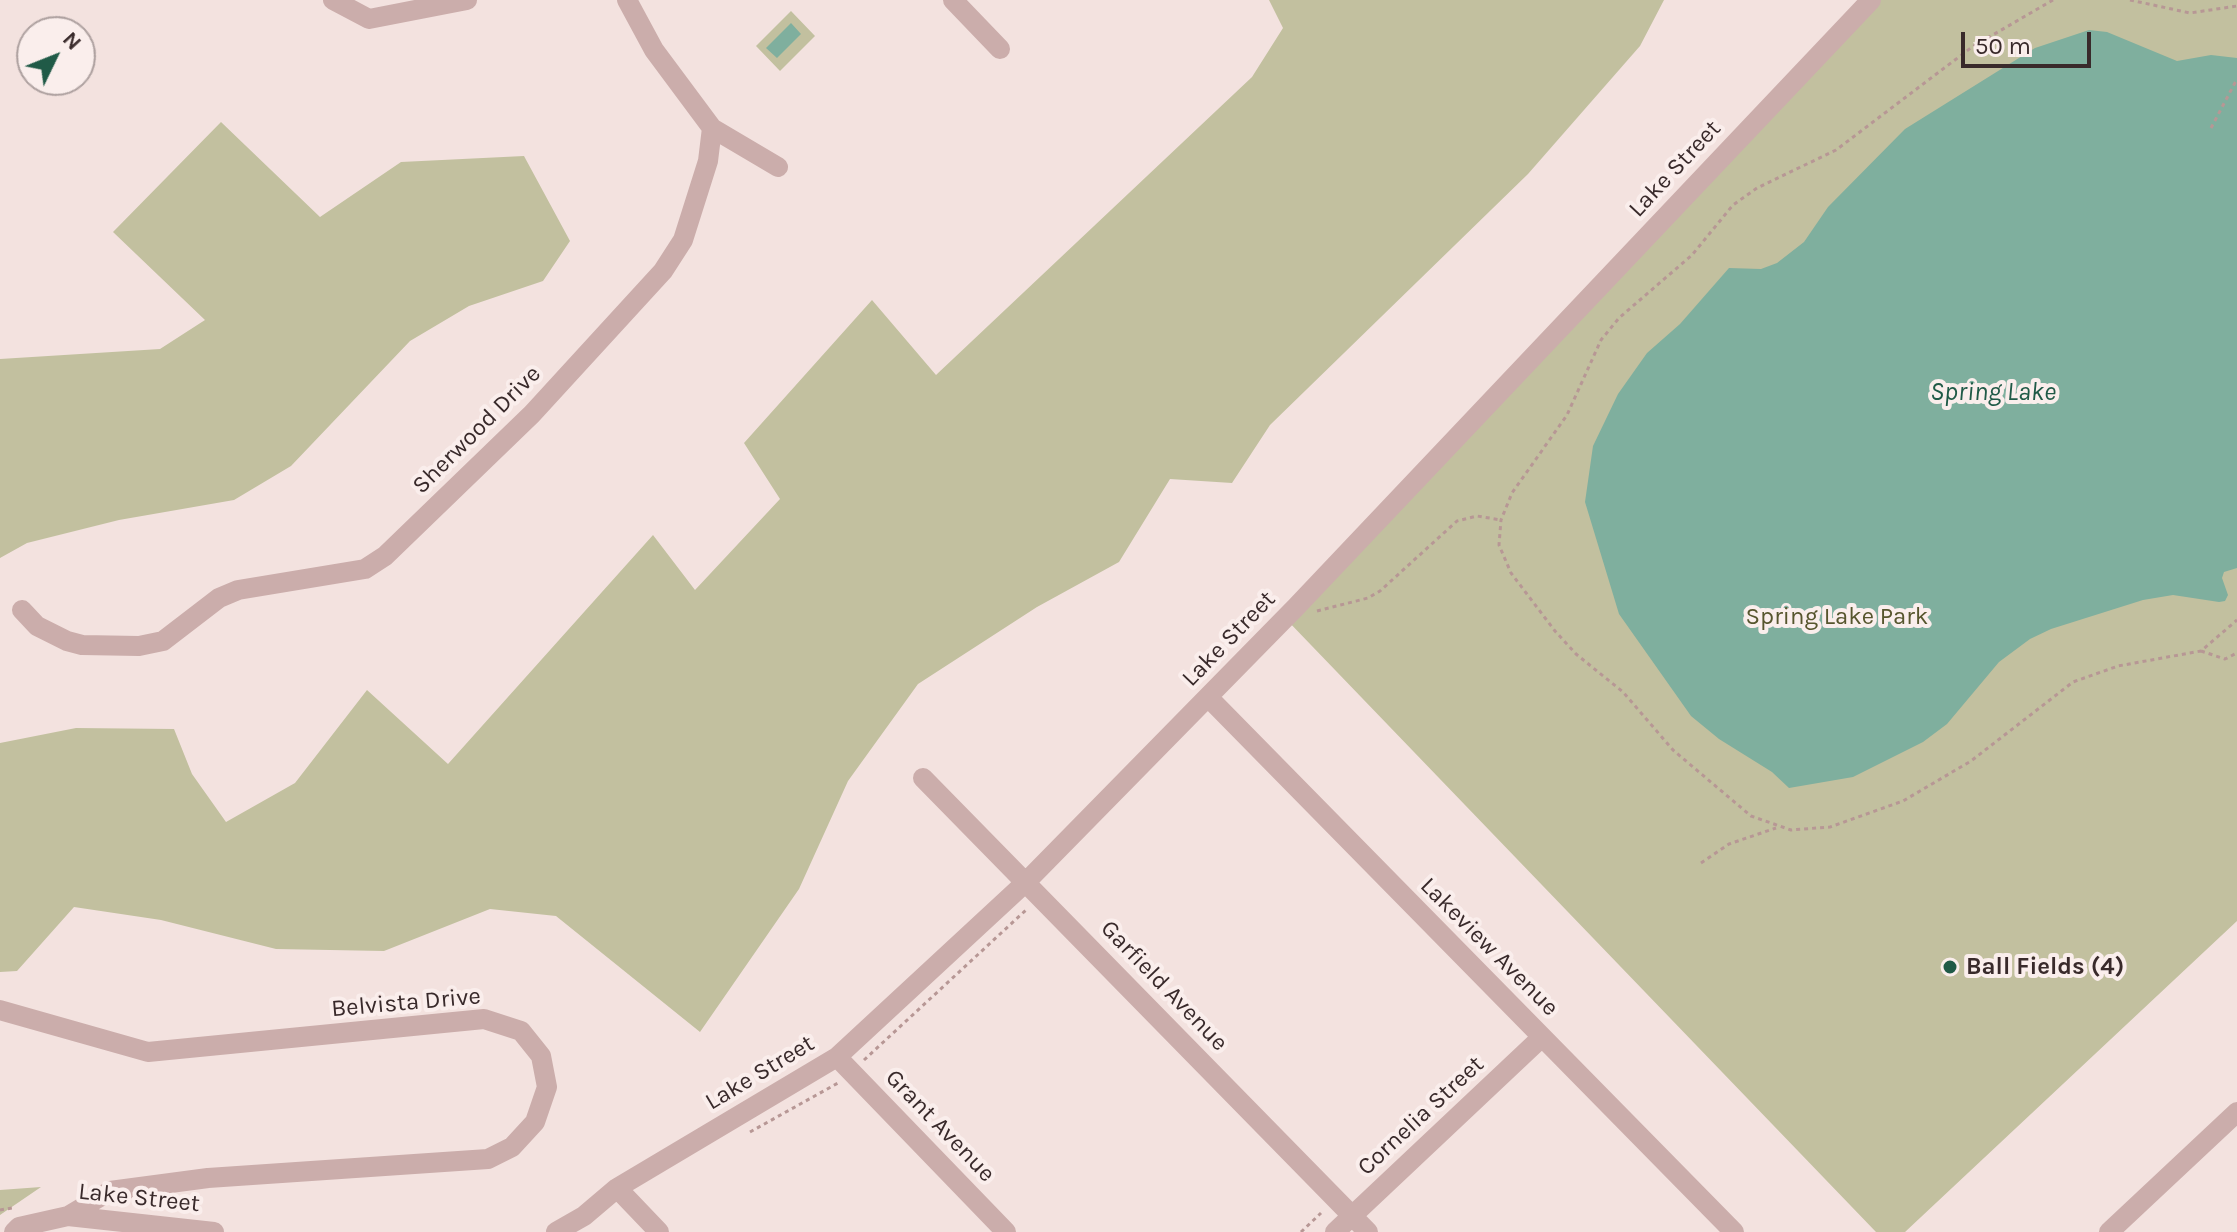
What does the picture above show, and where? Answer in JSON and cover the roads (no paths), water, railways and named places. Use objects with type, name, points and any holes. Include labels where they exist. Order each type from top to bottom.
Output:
[{"type":"street","points":[[333,0],[369,19],[467,0]]},
{"type":"street","points":[[627,0],[654,50],[712,128],[778,167]]},
{"type":"street","points":[[953,0],[1000,49]]},
{"type":"street","name":"Lake Street","points":[[556,1232],[584,1216],[617,1188],[837,1057],[1026,882],[1208,697],[1871,0]]},
{"type":"street","name":"Sherwood Drive","points":[[22,610],[37,626],[67,641],[82,645],[139,646],[163,641],[219,598],[238,590],[365,569],[385,556],[532,414],[663,271],[683,240],[708,161],[712,128]]},
{"type":"street","name":"Lakeview Avenue","points":[[1208,697],[1734,1232]]},
{"type":"street","name":"Garfield Avenue","points":[[923,778],[1368,1232]]},
{"type":"street","name":"Belvista Drive","points":[[0,1010],[148,1052],[484,1019],[521,1031],[541,1056],[547,1087],[535,1122],[512,1147],[488,1159],[208,1178],[124,1189],[110,1191],[68,1216]]},
{"type":"street","name":"Cornelia Street","points":[[1335,1232],[1542,1037]]},
{"type":"street","name":"Grant Avenue","points":[[837,1057],[1006,1232]]},
{"type":"street","points":[[2109,1232],[2237,1112]]},
{"type":"street","points":[[617,1188],[659,1232]]},
{"type":"street","name":"Lake Street","points":[[14,1232],[19,1227],[68,1216],[135,1227],[214,1232]]},
{"type":"water","points":[[791,23],[801,34],[777,58],[766,48]]},
{"type":"water","name":"Spring Lake","points":[[2089,30],[2107,32],[2177,61],[2211,55],[2237,58],[2237,568],[2224,572],[2222,578],[2228,595],[2225,601],[2219,602],[2173,595],[2143,600],[2051,629],[2030,639],[1999,662],[1947,724],[1923,742],[1853,777],[1789,788],[1772,772],[1719,739],[1691,716],[1619,614],[1585,502],[1593,446],[1618,394],[1647,353],[1680,324],[1729,268],[1761,269],[1777,263],[1804,242],[1828,207],[1905,129],[2035,48]]},
{"type":"place","name":"Ball Fields (4)","points":[[1950,967]]},
{"type":"park label","name":"Spring Lake Park","points":[[1837,617]]}]
